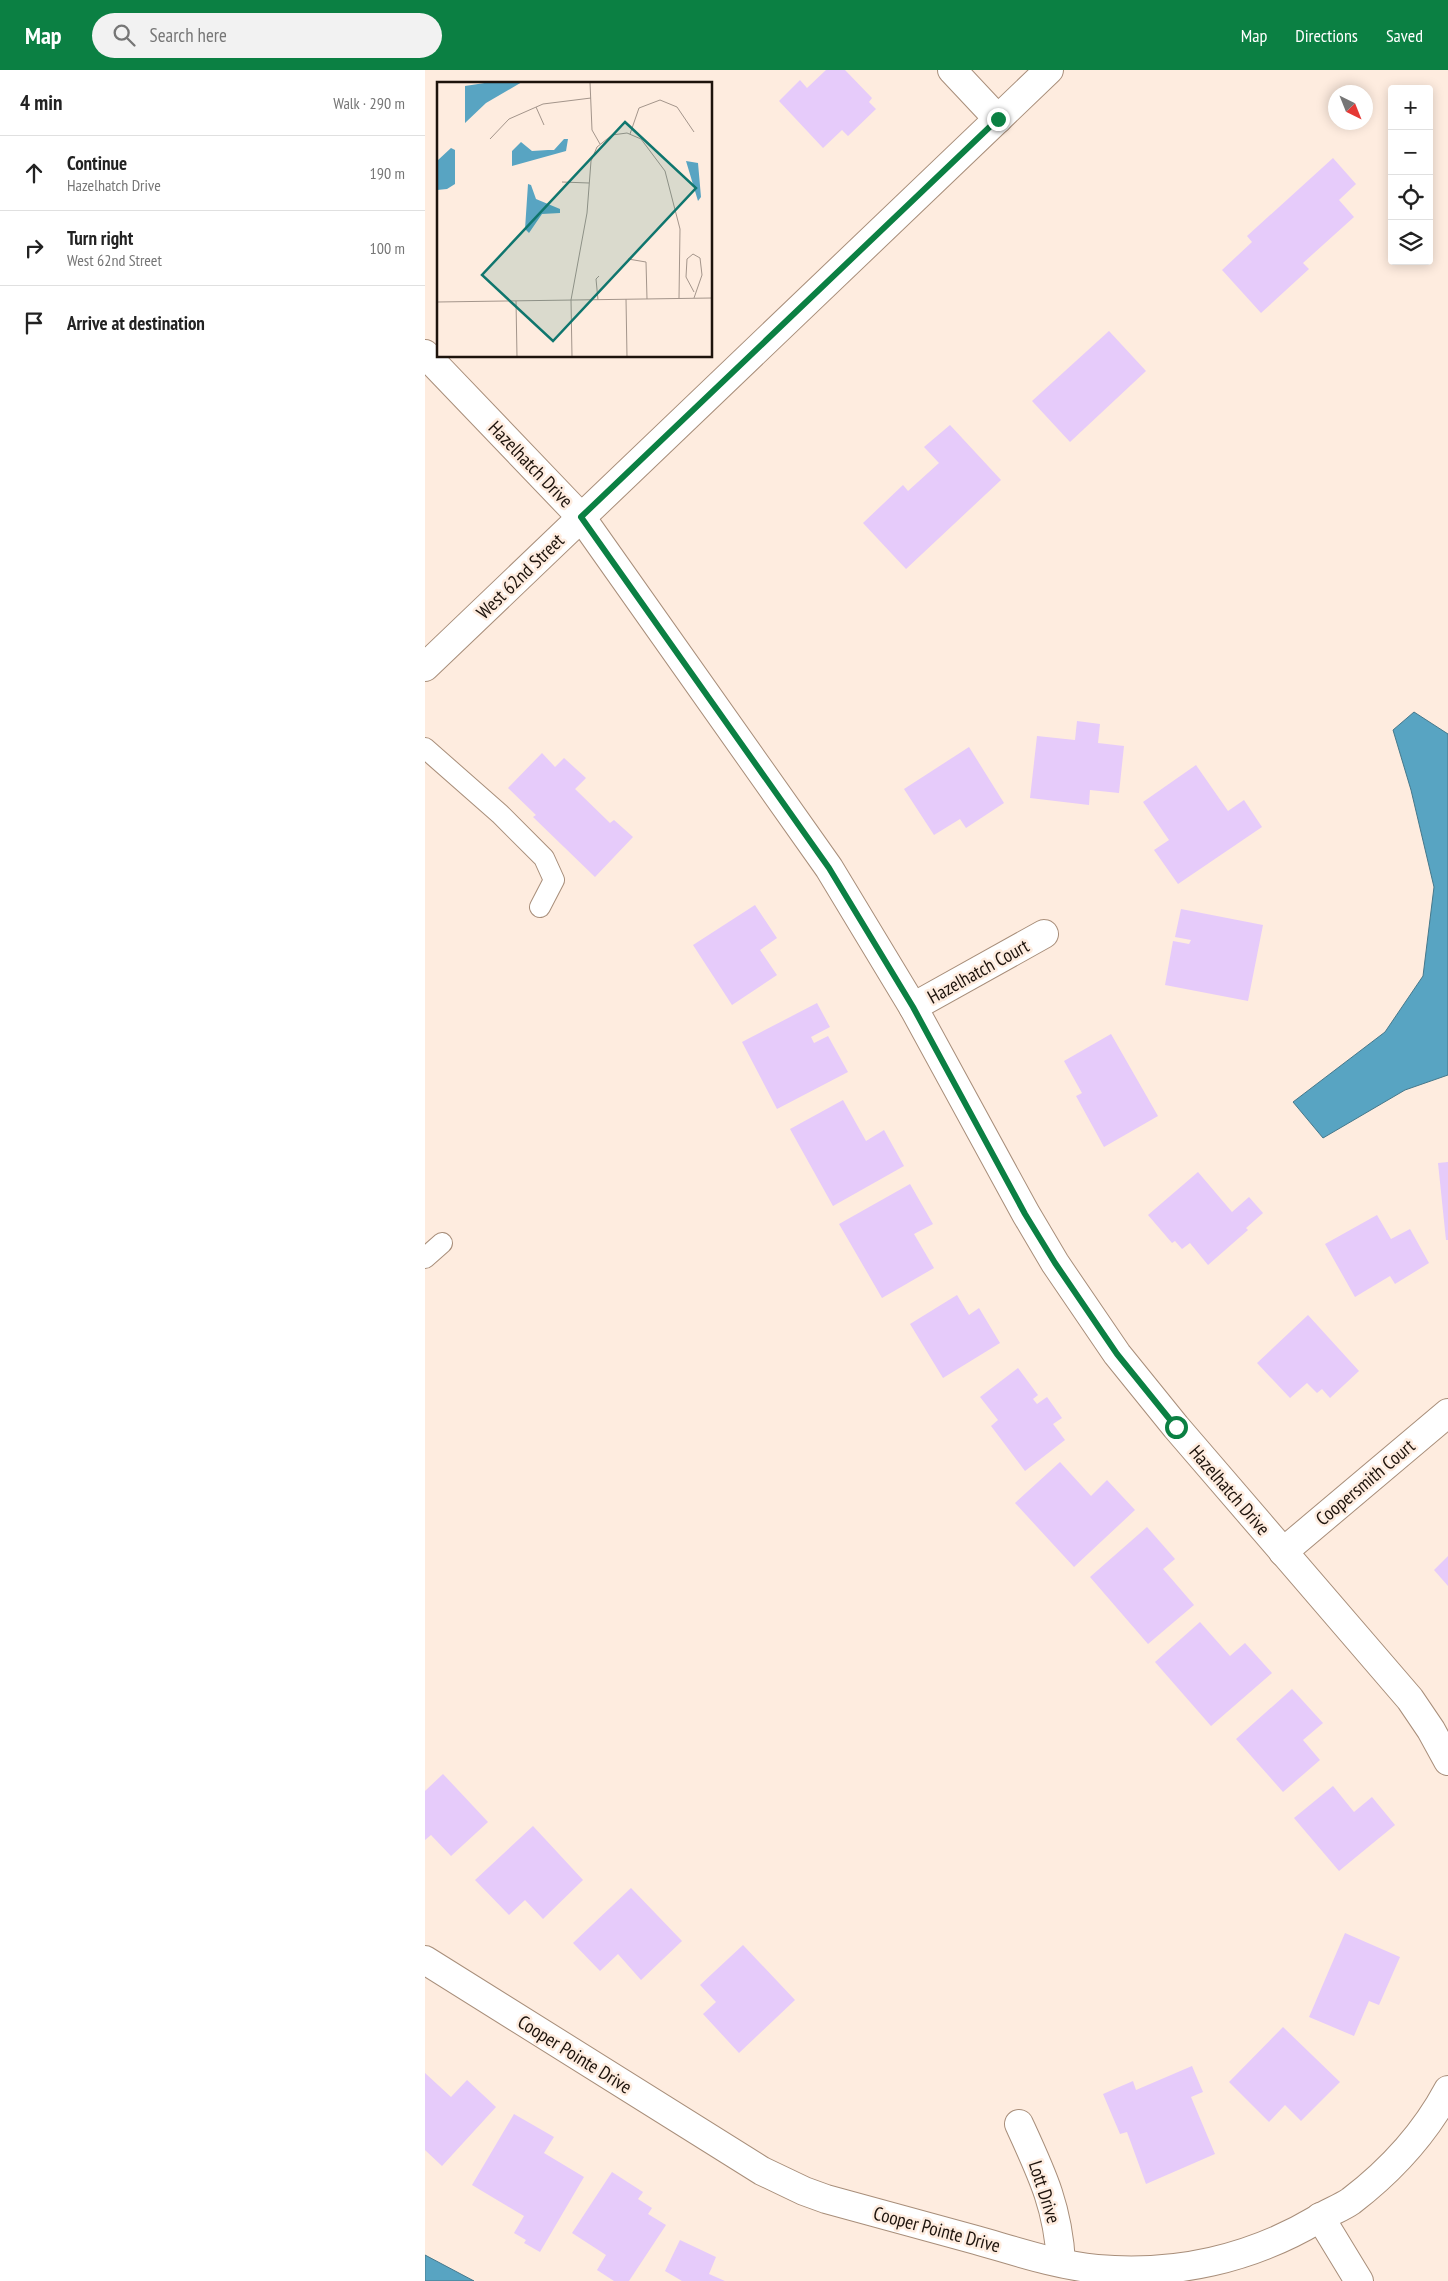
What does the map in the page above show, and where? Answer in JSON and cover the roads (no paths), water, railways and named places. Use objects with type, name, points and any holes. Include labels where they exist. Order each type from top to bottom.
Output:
[{"type":"street","points":[[952,70],[998,119]]},
{"type":"street","name":"West 62nd Street","points":[[425,667],[1049,70]]},
{"type":"street","name":"Hazelhatch Drive","points":[[425,354],[581,517],[829,868],[913,1007],[1025,1214],[1085,1309],[1153,1400],[1410,1699],[1448,1760]]},
{"type":"street","name":"Hazelhatch Court","points":[[913,1007],[1044,934]]},
{"type":"street","name":"Coopersmith Court","points":[[1283,1552],[1448,1413]]},
{"type":"street","name":"Cooper Pointe Drive","points":[[425,1960],[772,2177],[826,2199],[1061,2262],[1097,2269],[1134,2271],[1205,2264],[1256,2249],[1305,2227],[1352,2200],[1404,2152],[1437,2111],[1448,2090]]},
{"type":"street","name":"Lott Drive","points":[[1019,2124],[1041,2170],[1052,2200],[1058,2230],[1061,2262]]},
{"type":"street","points":[[1320,2217],[1359,2281]]},
{"type":"lane","points":[[425,748],[500,814],[544,858],[554,880],[540,907]]},
{"type":"lane","points":[[425,1258],[442,1243]]},
{"type":"water","points":[[1414,712],[1448,734],[1448,1075],[1405,1090],[1323,1138],[1293,1102],[1385,1032],[1423,976],[1434,887],[1411,790],[1393,730]]},
{"type":"water","points":[[425,2255],[474,2281],[425,2281]]}]
